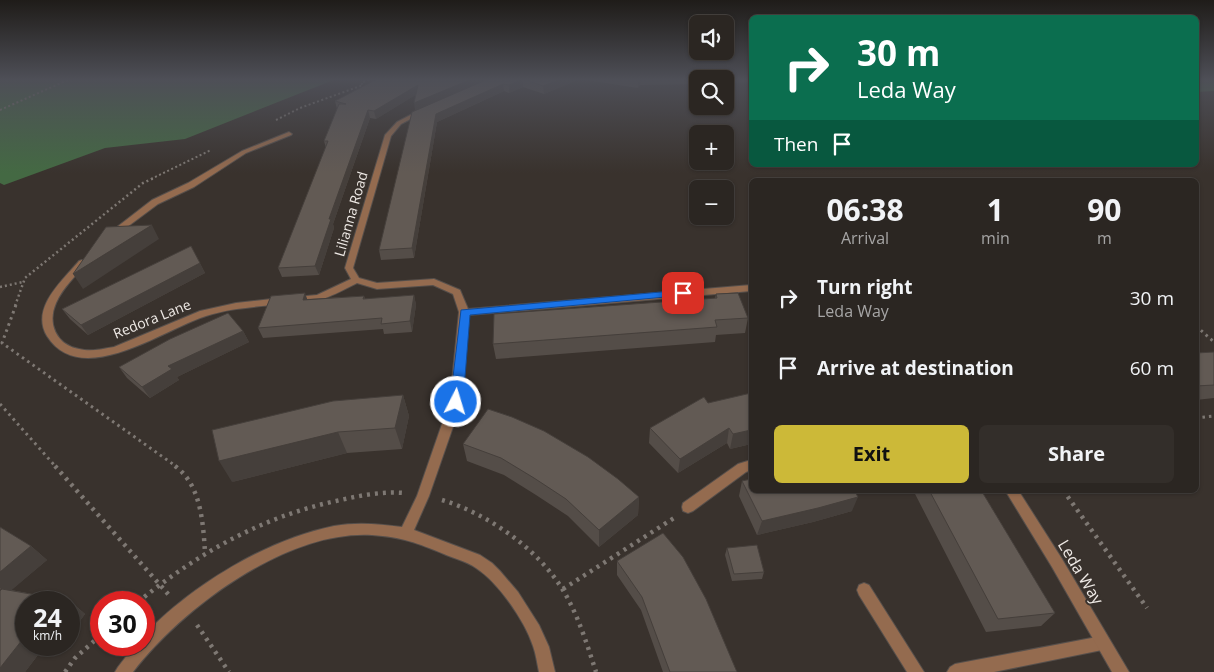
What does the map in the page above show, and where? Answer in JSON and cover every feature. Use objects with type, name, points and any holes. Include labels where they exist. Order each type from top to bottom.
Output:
[{"type":"street","name":"Lilianna Road","points":[[356,280],[349,268],[388,135],[399,123],[423,110]]},
{"type":"street","points":[[108,237],[155,202],[191,185],[244,152],[289,134]]},
{"type":"street","name":"Redora Lane","points":[[88,257],[62,285],[50,306],[46,323],[52,339],[65,350],[89,354],[126,347],[193,317],[226,308],[319,298],[356,280]]},
{"type":"street","points":[[356,280],[376,286],[434,282],[457,292],[464,312],[456,402],[423,496],[406,533]]},
{"type":"street","points":[[464,312],[749,288]]},
{"type":"street","points":[[688,507],[742,468],[749,466]]},
{"type":"street","name":"Leda Way","points":[[1013,493],[1057,563],[1121,672]]},
{"type":"street","points":[[123,672],[151,638],[184,610],[242,568],[271,553],[307,539],[342,532],[380,530],[406,533],[480,563],[508,590],[538,639],[547,672]]},
{"type":"street","points":[[864,590],[916,672]]},
{"type":"street","points":[[955,672],[1102,642]]},
{"type":"path","points":[[274,121],[295,110]]},
{"type":"path","points":[[205,552],[203,514],[186,474],[2,344],[25,278],[142,183],[212,150]]},
{"type":"path","points":[[0,288],[24,282]]},
{"type":"path","points":[[1199,329],[1214,342]]},
{"type":"path","points":[[0,404],[203,632],[229,672]]},
{"type":"path","points":[[1199,418],[1214,416]]},
{"type":"path","points":[[1065,493],[1147,608]]},
{"type":"path","points":[[562,589],[688,507]]},
{"type":"path","points":[[64,672],[75,658],[90,645]]},
{"type":"green space","points":[[0,110],[257,110],[185,139],[105,148],[4,185],[0,183]]},
{"type":"building","points":[[336,110],[368,110],[329,219],[331,219],[315,266],[278,268],[328,141],[324,141]]},
{"type":"building","points":[[444,110],[436,114],[412,248],[379,250],[412,112]]},
{"type":"building","points":[[152,225],[73,274],[106,227]]},
{"type":"building","points":[[191,246],[200,263],[81,325],[62,309]]},
{"type":"building","points":[[305,293],[303,300],[364,296],[363,299],[414,295],[410,321],[381,324],[382,318],[258,328],[271,296]]},
{"type":"building","points":[[738,293],[748,318],[715,320],[717,327],[493,344],[494,314],[717,298],[716,294]]},
{"type":"building","points":[[228,313],[243,331],[168,366],[172,369],[142,387],[119,367],[170,339]]},
{"type":"building","points":[[1214,352],[1214,385],[1199,386],[1199,353]]},
{"type":"building","points":[[749,393],[749,430],[733,434],[729,428],[680,459],[650,428],[704,397],[708,403]]},
{"type":"building","points":[[403,395],[395,428],[338,432],[219,461],[212,430],[333,401]]},
{"type":"building","points":[[488,409],[544,431],[588,457],[639,497],[599,530],[566,499],[534,478],[501,458],[463,444]]},
{"type":"building","points":[[749,479],[749,493],[856,493],[858,497],[762,521],[742,481]]},
{"type":"building","points":[[931,493],[983,493],[1055,613],[998,619]]},
{"type":"building","points":[[0,527],[31,546],[0,572]]},
{"type":"building","points":[[663,533],[683,557],[706,599],[737,672],[670,672],[642,597],[617,561]]},
{"type":"building","points":[[757,545],[764,572],[734,574],[727,548]]},
{"type":"building","points":[[2,589],[15,591],[15,649],[0,668],[0,591]]},
{"type":"route","points":[[456,402],[464,312],[683,293]]}]
